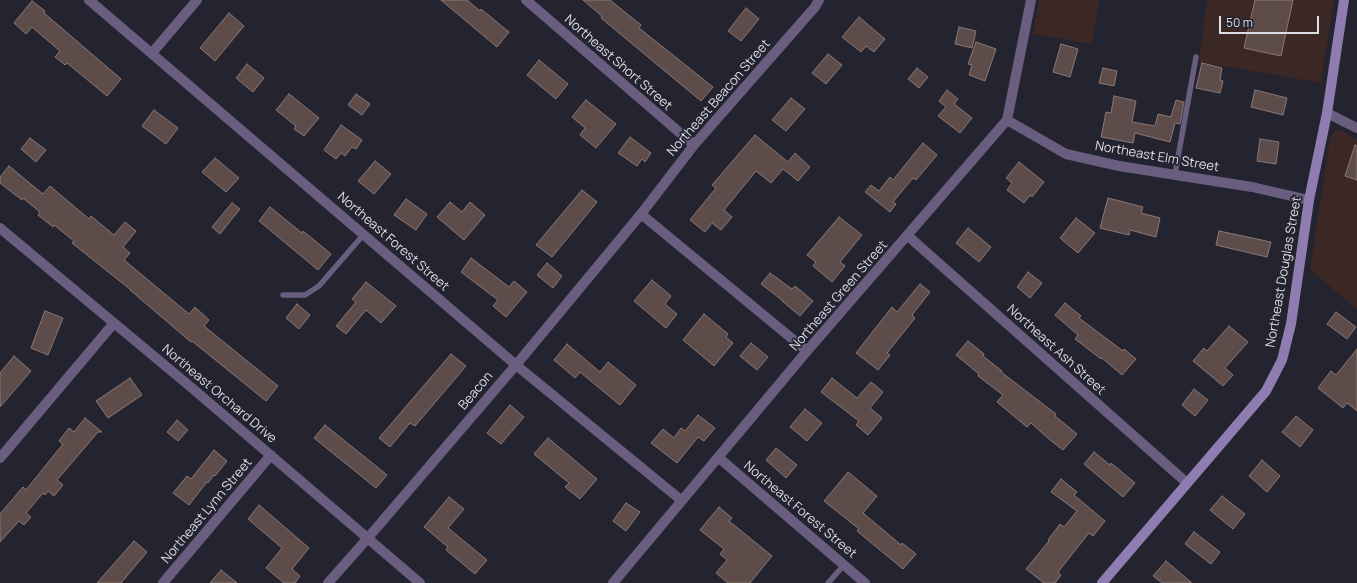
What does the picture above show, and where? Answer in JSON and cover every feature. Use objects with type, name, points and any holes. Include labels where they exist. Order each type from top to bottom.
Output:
[{"type":"main road","name":"Northeast Douglas Street","points":[[1102,583],[1266,391],[1282,360],[1291,324],[1309,200],[1327,113],[1344,0]]},
{"type":"street","name":"Northeast Forest Street","points":[[89,0],[152,52],[516,364],[681,500]]},
{"type":"street","points":[[152,52],[197,0]]},
{"type":"street","name":"Northeast Short Street","points":[[526,0],[694,145]]},
{"type":"street","name":"Northeast Beacon Street","points":[[641,214],[694,145],[815,7],[819,0]]},
{"type":"street","name":"Northeast Green Street","points":[[613,583],[681,500],[1007,120],[1031,0]]},
{"type":"street","points":[[1327,113],[1357,128]]},
{"type":"street","name":"Northeast Elm Street","points":[[1007,120],[1066,154],[1119,166],[1252,187],[1309,200]]},
{"type":"street","points":[[641,214],[807,352]]},
{"type":"street","name":"Beacon","points":[[328,583],[516,364],[641,214]]},
{"type":"street","name":"Northeast Orchard Drive","points":[[0,228],[271,455],[420,583]]},
{"type":"street","name":"Northeast Ash Street","points":[[908,236],[1187,483]]},
{"type":"street","points":[[0,458],[114,324]]},
{"type":"street","name":"Northeast Lynn Street","points":[[163,583],[271,455]]},
{"type":"street","name":"Northeast Forest Street","points":[[718,457],[865,583]]},
{"type":"lane","points":[[1175,174],[1196,57]]},
{"type":"lane","points":[[283,295],[305,294],[319,286],[364,234]]},
{"type":"lane","points":[[828,583],[844,565]]},
{"type":"shaded area","points":[[1039,0],[1099,0],[1092,44],[1033,34]]},
{"type":"shaded area","points":[[1207,0],[1334,0],[1321,83],[1199,62]]},
{"type":"shaded area","points":[[1335,130],[1341,131],[1357,139],[1357,309],[1310,270],[1330,138]]},
{"type":"building","points":[[441,0],[467,0],[480,11],[481,9],[509,32],[497,47]]},
{"type":"building","points":[[583,0],[610,0],[641,25],[639,28],[713,87],[701,101],[601,18],[602,16]]},
{"type":"building","points":[[1255,0],[1293,0],[1281,56],[1244,48]]},
{"type":"building","points":[[32,1],[121,79],[107,96],[67,63],[65,65],[55,57],[60,51],[32,27],[26,34],[14,23]]},
{"type":"building","points":[[746,8],[759,19],[741,41],[728,31]]},
{"type":"building","points":[[229,13],[244,26],[215,61],[200,48]]},
{"type":"building","points":[[859,17],[885,39],[874,52],[866,46],[861,52],[842,37]]},
{"type":"building","points":[[959,27],[976,31],[972,48],[955,44]]},
{"type":"building","points":[[976,42],[996,49],[985,81],[969,75],[972,65],[968,64]]},
{"type":"building","points":[[1061,44],[1078,49],[1070,77],[1053,72]]},
{"type":"building","points":[[828,54],[842,65],[826,84],[812,73]]},
{"type":"building","points":[[539,60],[568,84],[556,99],[527,75]]},
{"type":"building","points":[[1202,63],[1222,68],[1220,80],[1223,81],[1220,93],[1196,88]]},
{"type":"building","points":[[247,64],[264,78],[253,92],[236,78]]},
{"type":"building","points":[[917,68],[928,77],[919,88],[908,79]]},
{"type":"building","points":[[1103,68],[1117,71],[1114,86],[1099,83]]},
{"type":"building","points":[[947,90],[958,99],[954,104],[972,118],[960,133],[938,116],[946,107],[939,101]]},
{"type":"building","points":[[1255,90],[1287,98],[1283,115],[1251,107]]},
{"type":"building","points":[[289,94],[319,118],[304,136],[294,129],[296,126],[276,110]]},
{"type":"building","points":[[356,94],[370,104],[362,115],[348,105]]},
{"type":"building","points":[[1114,96],[1136,101],[1132,122],[1155,126],[1158,114],[1171,117],[1176,100],[1184,102],[1180,124],[1175,123],[1170,142],[1135,133],[1133,143],[1101,137],[1106,112],[1111,113]]},
{"type":"building","points":[[791,98],[805,109],[786,131],[772,120]]},
{"type":"building","points":[[586,100],[616,124],[596,148],[580,135],[585,128],[572,117]]},
{"type":"building","points":[[154,110],[178,128],[166,144],[142,126]]},
{"type":"building","points":[[341,125],[362,140],[356,149],[352,147],[345,156],[341,153],[336,159],[324,150]]},
{"type":"building","points":[[755,135],[788,162],[795,153],[810,167],[798,181],[783,169],[771,183],[756,171],[724,210],[732,217],[721,230],[712,223],[705,232],[690,220],[716,188],[712,185]]},
{"type":"building","points":[[630,137],[651,153],[645,162],[642,159],[637,166],[618,153]]},
{"type":"building","points":[[30,138],[46,150],[36,162],[21,149]]},
{"type":"building","points":[[1260,139],[1279,142],[1276,164],[1257,161]]},
{"type":"building","points":[[923,143],[937,155],[916,180],[913,178],[893,202],[896,204],[890,212],[865,192],[871,185],[879,191],[890,177],[893,180]]},
{"type":"building","points":[[1355,145],[1357,146],[1357,180],[1345,176]]},
{"type":"building","points":[[215,158],[239,178],[226,192],[202,172]]},
{"type":"building","points":[[375,161],[391,174],[374,194],[358,181]]},
{"type":"building","points":[[1019,162],[1044,182],[1032,197],[1030,195],[1024,203],[1007,190],[1012,183],[1006,178]]},
{"type":"building","points":[[9,166],[43,194],[50,186],[89,219],[91,216],[114,235],[125,222],[136,231],[123,247],[130,253],[124,260],[189,314],[195,307],[209,320],[204,326],[278,386],[266,401],[192,341],[191,342],[131,290],[72,243],[74,241],[54,225],[53,227],[38,215],[40,212],[23,198],[22,200],[0,183],[0,177]]},
{"type":"building","points":[[582,190],[597,202],[552,257],[536,245]]},
{"type":"building","points":[[1108,198],[1143,207],[1141,213],[1160,218],[1156,237],[1130,230],[1129,235],[1100,228]]},
{"type":"building","points":[[406,199],[427,214],[416,230],[394,215]]},
{"type":"building","points":[[450,202],[462,212],[470,202],[485,215],[464,240],[437,217]]},
{"type":"building","points":[[232,203],[240,209],[220,234],[212,227]]},
{"type":"building","points":[[270,207],[331,254],[318,270],[259,221]]},
{"type":"building","points":[[839,217],[862,235],[840,262],[845,266],[832,282],[813,266],[816,262],[807,255]]},
{"type":"building","points":[[1076,218],[1095,233],[1078,253],[1060,238]]},
{"type":"building","points":[[968,228],[991,247],[979,262],[956,243]]},
{"type":"building","points":[[1219,231],[1271,242],[1267,257],[1216,245]]},
{"type":"building","points":[[471,258],[509,287],[514,281],[527,292],[506,317],[493,306],[498,300],[461,272]]},
{"type":"building","points":[[547,263],[562,276],[553,288],[537,275]]},
{"type":"building","points":[[1028,272],[1042,283],[1030,298],[1017,287]]},
{"type":"building","points":[[770,273],[792,289],[795,286],[813,301],[800,316],[761,284]]},
{"type":"building","points":[[652,280],[671,296],[665,304],[677,314],[666,328],[634,301]]},
{"type":"building","points":[[366,282],[396,306],[381,323],[366,310],[346,334],[336,326],[356,302],[352,299]]},
{"type":"building","points":[[920,284],[930,292],[912,315],[915,318],[887,353],[890,355],[878,370],[856,353],[892,307],[897,312]]},
{"type":"building","points":[[1065,303],[1081,316],[1079,318],[1136,359],[1122,375],[1102,358],[1101,359],[1075,339],[1078,335],[1055,315]]},
{"type":"building","points":[[297,304],[310,315],[299,329],[286,318]]},
{"type":"building","points":[[45,311],[63,318],[48,355],[31,348]]},
{"type":"building","points":[[1336,312],[1356,327],[1347,339],[1327,324]]},
{"type":"building","points":[[704,314],[728,334],[726,337],[733,343],[714,366],[683,340]]},
{"type":"building","points":[[1229,326],[1248,342],[1225,368],[1233,375],[1223,386],[1193,361],[1204,348],[1207,351]]},
{"type":"building","points":[[968,341],[984,354],[983,356],[1002,371],[1001,372],[1056,414],[1055,416],[1077,434],[1063,450],[1031,423],[1027,427],[997,402],[1003,395],[978,376],[979,374],[956,355]]},
{"type":"building","points":[[751,343],[768,357],[757,370],[740,356]]},
{"type":"building","points":[[567,344],[600,372],[608,362],[636,385],[620,405],[580,372],[575,378],[554,360]]},
{"type":"building","points":[[1357,349],[1357,411],[1347,403],[1343,408],[1318,388],[1331,371],[1336,375]]},
{"type":"building","points":[[451,354],[466,366],[415,426],[410,423],[390,447],[379,438]]},
{"type":"building","points":[[14,356],[31,371],[0,407],[0,373]]},
{"type":"building","points":[[130,378],[142,395],[108,418],[96,401]]},
{"type":"building","points":[[832,378],[857,398],[871,382],[883,392],[870,408],[882,418],[868,435],[856,425],[859,421],[821,392]]},
{"type":"building","points":[[1194,389],[1208,400],[1195,416],[1182,405]]},
{"type":"building","points":[[510,405],[524,417],[501,444],[487,433]]},
{"type":"building","points":[[805,409],[822,423],[807,441],[790,427]]},
{"type":"building","points":[[698,415],[715,428],[704,441],[698,437],[677,463],[651,443],[663,429],[674,438],[681,428],[685,431]]},
{"type":"building","points":[[1296,416],[1313,430],[1300,447],[1282,432]]},
{"type":"building","points":[[85,418],[102,432],[98,432],[57,480],[63,485],[54,496],[48,491],[45,495],[43,493],[26,513],[31,517],[24,525],[19,521],[0,542],[0,514],[23,487],[26,490],[63,444],[59,441],[69,428],[74,432]]},
{"type":"building","points":[[177,420],[188,430],[178,441],[167,432]]},
{"type":"building","points":[[325,425],[387,475],[376,488],[314,438]]},
{"type":"building","points":[[548,438],[597,479],[580,499],[565,487],[569,483],[534,454]]},
{"type":"building","points":[[776,448],[797,465],[786,478],[766,460]]},
{"type":"building","points":[[214,450],[227,461],[215,476],[214,475],[208,483],[207,482],[189,505],[173,493],[187,476],[191,479]]},
{"type":"building","points":[[1094,452],[1110,465],[1111,463],[1135,483],[1123,497],[1084,464]]},
{"type":"building","points":[[1262,460],[1280,476],[1267,492],[1249,476]]},
{"type":"building","points":[[848,472],[877,496],[863,513],[901,545],[902,543],[916,554],[903,569],[857,531],[859,529],[824,501]]},
{"type":"building","points":[[1061,479],[1077,492],[1074,495],[1105,521],[1093,536],[1089,533],[1058,572],[1061,575],[1055,583],[1044,583],[1026,569],[1049,541],[1048,540],[1060,524],[1064,527],[1077,511],[1051,492]]},
{"type":"building","points":[[1222,496],[1245,514],[1233,529],[1210,510]]},
{"type":"building","points":[[449,497],[464,509],[448,528],[487,560],[475,574],[446,550],[448,547],[424,527]]},
{"type":"building","points":[[626,503],[640,512],[626,531],[613,521]]},
{"type":"building","points":[[259,505],[309,548],[292,569],[300,576],[295,583],[284,583],[266,568],[282,548],[248,519]]},
{"type":"building","points":[[719,507],[732,518],[729,521],[772,556],[750,583],[728,583],[716,573],[727,560],[720,554],[724,549],[700,530]]},
{"type":"building","points":[[1194,532],[1220,552],[1211,564],[1185,544]]},
{"type":"building","points":[[134,541],[147,552],[121,583],[97,583]]},
{"type":"building","points":[[1166,561],[1192,583],[1162,583],[1153,576]]},
{"type":"building","points":[[221,570],[237,583],[210,583]]}]
